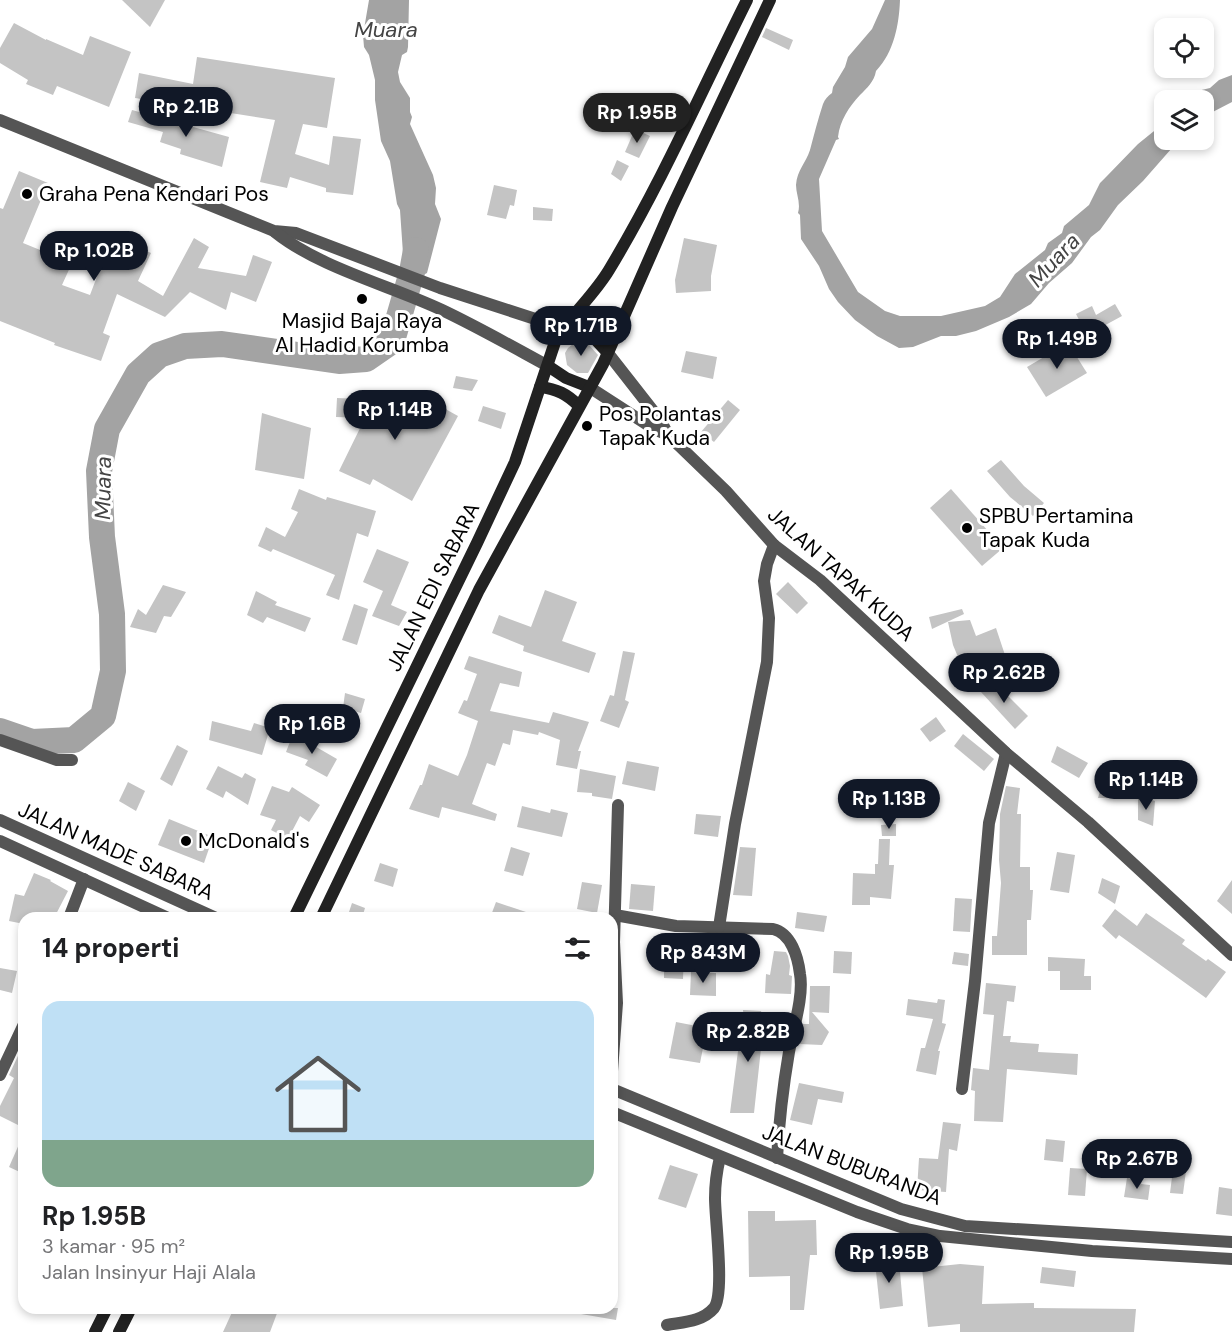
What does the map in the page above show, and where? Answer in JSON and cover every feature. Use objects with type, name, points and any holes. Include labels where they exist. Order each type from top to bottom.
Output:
[{"type":"main road","points":[[747,0],[650,196],[608,273],[563,328],[551,350],[548,366],[566,378],[589,387],[600,370],[677,197],[770,0]]},
{"type":"main road","points":[[563,328],[594,338],[607,352]]},
{"type":"main road","name":"JALAN EDI SABARA","points":[[297,912],[515,462],[548,366]]},
{"type":"main road","points":[[540,387],[553,388],[569,395],[579,406]]},
{"type":"main road","name":"JALAN EDI SABARA","points":[[324,912],[479,590],[589,387]]},
{"type":"main road","points":[[95,1332],[104,1314]]},
{"type":"main road","points":[[119,1332],[128,1314]]},
{"type":"street","points":[[0,120],[274,231],[296,233],[440,288],[563,328]]},
{"type":"street","points":[[274,231],[290,244],[398,290],[548,366]]},
{"type":"street","name":"JALAN TAPAK KUDA","points":[[607,352],[661,421],[668,435],[726,490],[774,545],[829,588],[1006,753],[1088,822],[1232,955]]},
{"type":"street","name":"JALAN TAPAK KUDA","points":[[589,387],[654,429],[668,435]]},
{"type":"street","points":[[719,927],[735,824],[767,662],[769,628],[764,581],[774,545]]},
{"type":"street","points":[[0,740],[57,760],[72,760]]},
{"type":"street","points":[[962,1089],[975,981],[989,823],[1006,753]]},
{"type":"street","points":[[615,912],[618,805]]},
{"type":"street","name":"JALAN MADE SABARA","points":[[0,820],[203,912]]},
{"type":"street","name":"JALAN MADE SABARA","points":[[0,841],[155,912]]},
{"type":"street","points":[[71,912],[84,879]]},
{"type":"street","points":[[618,916],[676,926],[782,931],[790,942],[800,974],[801,987],[781,1100],[777,1158]]},
{"type":"street","points":[[0,1075],[18,1037]]},
{"type":"street","name":"JALAN BUBURANDA","points":[[618,1092],[901,1209],[965,1226],[1232,1242]]},
{"type":"street","name":"JALAN BUBURANDA","points":[[618,1114],[857,1212],[907,1229],[940,1236],[1092,1251],[1232,1259]]},
{"type":"street","points":[[667,1325],[700,1318],[715,1307],[717,1301],[719,1280],[715,1197],[720,1157]]},
{"type":"water","name":"Muara","points":[[369,0],[409,0],[408,47],[407,52],[402,55],[398,72],[400,82],[410,98],[412,117],[410,124],[433,175],[436,188],[435,204],[441,219],[427,273],[421,276],[404,268],[400,210],[390,161],[381,141],[375,100],[375,80],[369,55],[364,47],[363,35]]},
{"type":"water","name":"Muara","points":[[885,0],[900,0],[897,28],[891,47],[872,82],[846,114],[839,131],[839,139],[836,140],[819,179],[822,231],[858,292],[885,311],[900,316],[941,316],[985,306],[1000,297],[1015,274],[1045,250],[1048,243],[1062,233],[1064,226],[1089,205],[1100,183],[1138,144],[1154,131],[1154,150],[1170,150],[1118,205],[1072,263],[1049,283],[1031,304],[1009,317],[976,331],[956,336],[941,336],[913,347],[899,348],[855,320],[838,302],[829,289],[819,266],[801,239],[798,213],[796,185],[798,175],[810,150],[824,102],[832,93],[848,57],[872,29]]},
{"type":"water","points":[[1232,75],[1232,102],[1214,111],[1214,90],[1202,90],[1210,88],[1219,80]]},
{"type":"building","points":[[122,0],[165,0],[150,27]]},
{"type":"building","points":[[14,23],[46,40],[83,55],[90,36],[131,52],[109,107],[57,86],[53,95],[26,84],[28,80],[0,63],[0,48]]},
{"type":"building","points":[[766,28],[793,40],[789,50],[762,37]]},
{"type":"building","points":[[197,57],[335,78],[327,128],[303,124],[295,154],[329,165],[333,136],[361,139],[353,195],[326,192],[326,188],[290,177],[287,188],[260,182],[275,120],[135,98],[139,73],[193,84]]},
{"type":"building","points":[[132,110],[229,137],[222,167],[180,154],[181,149],[160,142],[163,132],[128,122]]},
{"type":"building","points":[[635,129],[650,136],[639,158],[625,152]]},
{"type":"building","points":[[617,160],[629,166],[621,181],[611,174]]},
{"type":"building","points":[[19,171],[48,183],[23,243],[72,263],[62,285],[90,295],[104,258],[122,267],[131,244],[151,253],[138,281],[163,296],[194,238],[209,247],[198,268],[246,276],[253,255],[272,262],[256,302],[231,292],[226,310],[190,292],[165,317],[117,294],[103,333],[110,336],[101,361],[54,345],[55,343],[0,321],[0,208],[3,209]]},
{"type":"building","points":[[494,185],[517,190],[514,206],[510,205],[506,219],[487,215]]},
{"type":"building","points":[[533,207],[553,209],[552,221],[533,220]]},
{"type":"building","points":[[684,238],[717,245],[711,276],[711,291],[676,293],[675,280]]},
{"type":"building","points":[[1115,304],[1122,316],[1087,335],[1076,314],[1092,306],[1096,315]]},
{"type":"building","points":[[577,341],[589,345],[598,355],[588,373],[577,373],[567,365],[565,353]]},
{"type":"building","points":[[1068,343],[1087,373],[1046,397],[1027,367]]},
{"type":"building","points":[[686,351],[717,357],[713,379],[681,372]]},
{"type":"building","points":[[456,376],[478,380],[472,391],[453,388]]},
{"type":"building","points":[[361,395],[427,403],[429,400],[458,416],[412,501],[373,479],[370,485],[339,471],[365,418],[336,417],[337,398],[360,399]]},
{"type":"building","points":[[728,400],[740,410],[714,442],[701,432]]},
{"type":"building","points":[[483,406],[506,413],[501,429],[478,421]]},
{"type":"building","points":[[262,413],[311,428],[304,479],[255,470]]},
{"type":"building","points":[[1001,460],[1024,486],[1044,503],[1033,516],[1010,497],[987,471]]},
{"type":"building","points":[[299,489],[326,500],[327,497],[376,511],[368,537],[357,533],[339,600],[326,595],[335,575],[273,549],[271,552],[258,546],[266,527],[285,537],[298,512],[291,509]]},
{"type":"building","name":"SPBU Pertamina Tapak Kuda","points":[[951,489],[1003,548],[982,566],[930,508]]},
{"type":"building","points":[[377,549],[409,562],[391,605],[407,612],[399,626],[372,616],[383,591],[363,582]]},
{"type":"building","points":[[788,582],[808,603],[797,614],[776,594]]},
{"type":"building","points":[[163,585],[186,592],[171,617],[164,616],[156,633],[130,627],[138,609],[146,615]]},
{"type":"building","points":[[545,590],[577,602],[562,641],[596,653],[589,673],[523,651],[524,646],[492,633],[499,615],[531,627]]},
{"type":"building","points":[[256,591],[277,602],[275,605],[311,618],[305,632],[267,617],[263,623],[247,615]]},
{"type":"building","points":[[354,604],[368,609],[357,645],[342,640]]},
{"type":"building","points":[[962,609],[964,614],[932,629],[929,617]]},
{"type":"building","points":[[970,620],[976,636],[996,628],[1005,655],[963,669],[953,645],[948,622]]},
{"type":"building","points":[[623,651],[635,653],[625,700],[629,702],[619,728],[600,721],[610,695],[614,696]]},
{"type":"building","points":[[469,656],[522,672],[519,687],[500,683],[490,711],[549,723],[553,712],[589,722],[578,751],[581,751],[577,769],[556,765],[560,740],[539,732],[538,735],[513,730],[510,745],[503,743],[495,766],[487,763],[472,804],[497,814],[495,821],[442,807],[439,818],[409,809],[422,785],[429,764],[458,776],[467,755],[478,721],[458,713],[464,700],[467,701],[477,674],[464,669]]},
{"type":"building","points":[[991,679],[1028,716],[1015,729],[981,692]]},
{"type":"building","points":[[345,693],[365,699],[361,713],[343,708]]},
{"type":"building","points":[[936,717],[946,731],[930,742],[920,729]]},
{"type":"building","points":[[212,721],[251,731],[254,723],[270,728],[262,755],[209,740]]},
{"type":"building","points":[[293,734],[312,742],[311,744],[337,759],[327,777],[305,765],[308,760],[286,752]]},
{"type":"building","points":[[963,734],[994,759],[984,771],[954,746]]},
{"type":"building","points":[[177,745],[188,751],[172,786],[160,779]]},
{"type":"building","points":[[1057,746],[1088,763],[1079,778],[1051,762]]},
{"type":"building","points":[[627,761],[659,767],[655,791],[622,784]]},
{"type":"building","points":[[218,766],[242,778],[245,773],[256,779],[248,805],[226,791],[223,798],[206,789]]},
{"type":"building","points":[[580,769],[616,776],[612,799],[592,796],[592,793],[577,792]]},
{"type":"building","points":[[1105,772],[1123,775],[1116,798],[1098,798]]},
{"type":"building","points":[[128,782],[145,791],[136,811],[119,801]]},
{"type":"building","points":[[272,786],[289,792],[292,787],[320,805],[309,822],[300,816],[288,839],[271,830],[276,820],[260,815]]},
{"type":"building","points":[[1006,786],[1020,788],[1017,814],[1021,814],[1020,867],[1030,867],[1030,890],[1033,890],[1031,920],[1027,920],[1027,955],[992,955],[992,936],[997,936],[1001,883],[1000,814]]},
{"type":"building","points":[[1138,796],[1155,801],[1153,826],[1138,820]]},
{"type":"building","points":[[522,806],[550,813],[551,809],[568,813],[562,837],[517,827]]},
{"type":"building","points":[[696,814],[721,816],[718,837],[694,834]]},
{"type":"building","name":"McDonald's","points":[[169,819],[213,837],[204,863],[158,845]]},
{"type":"building","points":[[896,824],[896,836],[882,836],[881,825]]},
{"type":"building","points":[[879,839],[890,839],[889,865],[894,865],[891,899],[870,897],[870,905],[852,905],[853,873],[875,874],[875,864],[878,864]]},
{"type":"building","points":[[511,847],[530,853],[523,876],[504,871]]},
{"type":"building","points":[[740,847],[756,848],[752,896],[733,895]]},
{"type":"building","points":[[1057,852],[1075,855],[1069,893],[1050,890]]},
{"type":"building","points":[[380,863],[398,869],[393,887],[374,881]]},
{"type":"building","points":[[34,873],[68,891],[57,912],[18,912],[18,923],[9,921],[15,894],[24,896]]},
{"type":"building","points":[[1102,878],[1120,886],[1115,904],[1098,893]]},
{"type":"building","points":[[1232,880],[1232,914],[1217,901]]},
{"type":"building","points":[[582,882],[602,885],[597,912],[577,909]]},
{"type":"building","points":[[631,884],[655,886],[653,911],[629,909]]},
{"type":"building","points":[[955,898],[972,899],[970,932],[953,931]]},
{"type":"building","points":[[496,902],[526,912],[492,912]]},
{"type":"building","points":[[352,903],[365,908],[364,912],[349,912]]},
{"type":"building","points":[[1115,909],[1137,926],[1146,913],[1185,940],[1182,944],[1226,972],[1206,998],[1119,935],[1116,939],[1102,926]]},
{"type":"building","points":[[797,912],[827,916],[824,932],[795,928]]},
{"type":"building","points":[[774,951],[786,952],[788,956],[789,975],[792,976],[791,994],[765,993],[766,974],[770,975]]},
{"type":"building","points":[[834,951],[852,952],[851,974],[833,973]]},
{"type":"building","points":[[954,952],[969,954],[968,966],[952,964]]},
{"type":"building","points":[[664,953],[684,953],[683,979],[664,978]]},
{"type":"building","points":[[1048,957],[1085,959],[1084,976],[1091,976],[1091,990],[1060,990],[1060,971],[1048,971]]},
{"type":"building","points":[[0,968],[17,971],[12,993],[0,990]]},
{"type":"building","points":[[691,972],[716,973],[716,996],[690,995]]},
{"type":"building","points":[[986,983],[1016,986],[1014,1002],[1007,1001],[1003,1036],[1011,1036],[1010,1042],[1039,1044],[1038,1052],[1078,1054],[1077,1075],[1007,1069],[1003,1122],[974,1121],[975,1091],[971,1090],[973,1068],[989,1070],[994,1015],[983,1014]]},
{"type":"building","points":[[810,986],[830,986],[829,1013],[812,1012],[829,1032],[822,1045],[799,1044],[803,1037],[803,1024],[809,1024]]},
{"type":"building","points":[[908,999],[937,1003],[938,999],[945,1000],[942,1023],[946,1024],[938,1051],[940,1051],[936,1075],[916,1071],[921,1048],[925,1048],[933,1019],[906,1015]]},
{"type":"building","points":[[743,1010],[761,1011],[766,1027],[763,1030],[754,1113],[730,1113],[741,1028],[745,1029]]},
{"type":"building","points":[[676,1022],[707,1028],[700,1063],[669,1058]]},
{"type":"building","points":[[18,1056],[18,1125],[0,1116],[0,1106],[14,1078],[9,1075]]},
{"type":"building","points":[[799,1083],[844,1092],[842,1103],[818,1099],[812,1125],[790,1120]]},
{"type":"building","points":[[943,1122],[961,1124],[957,1151],[949,1149],[946,1192],[917,1190],[919,1158],[938,1159]]},
{"type":"building","points":[[1046,1139],[1065,1141],[1063,1162],[1044,1160]]},
{"type":"building","points":[[18,1147],[18,1171],[9,1167]]},
{"type":"building","points":[[1174,1161],[1187,1163],[1183,1194],[1170,1193]]},
{"type":"building","points":[[670,1165],[698,1174],[686,1208],[658,1199]]},
{"type":"building","points":[[1070,1168],[1087,1169],[1085,1196],[1068,1195]]},
{"type":"building","points":[[1127,1178],[1142,1180],[1141,1184],[1150,1185],[1148,1200],[1124,1197]]},
{"type":"building","points":[[1219,1187],[1232,1189],[1232,1216],[1216,1214]]},
{"type":"building","points":[[748,1211],[775,1211],[775,1221],[816,1220],[817,1255],[810,1255],[804,1310],[790,1310],[790,1276],[749,1277]]},
{"type":"building","points":[[899,1260],[903,1306],[880,1309],[875,1262]]},
{"type":"building","points":[[960,1264],[984,1266],[982,1304],[1034,1303],[1034,1308],[1136,1309],[1134,1332],[960,1332],[960,1324],[928,1327],[922,1268]]},
{"type":"building","points":[[1042,1267],[1076,1271],[1074,1287],[1040,1283]]},
{"type":"building","points":[[231,1314],[277,1314],[270,1332],[223,1332]]},
{"type":"building","points":[[581,1314],[617,1314],[616,1320]]},
{"type":"waterway","name":"Muara","points":[[0,731],[32,742],[74,740],[103,716],[113,671],[112,614],[102,537],[99,471],[107,429],[138,374],[159,355],[185,346],[222,344],[339,361],[366,359],[392,341],[416,250]]},
{"type":"place","name":"Graha Pena Kendari Pos","points":[[27,194]]},
{"type":"place","name":"Masjid Baja Raya Al Hadid Korumba","points":[[362,299]]},
{"type":"place","name":"Pos Polantas Tapak Kuda","points":[[587,426]]},
{"type":"place","name":"SPBU Pertamina Tapak Kuda","points":[[967,528]]},
{"type":"place","name":"McDonald's","points":[[186,841]]}]
